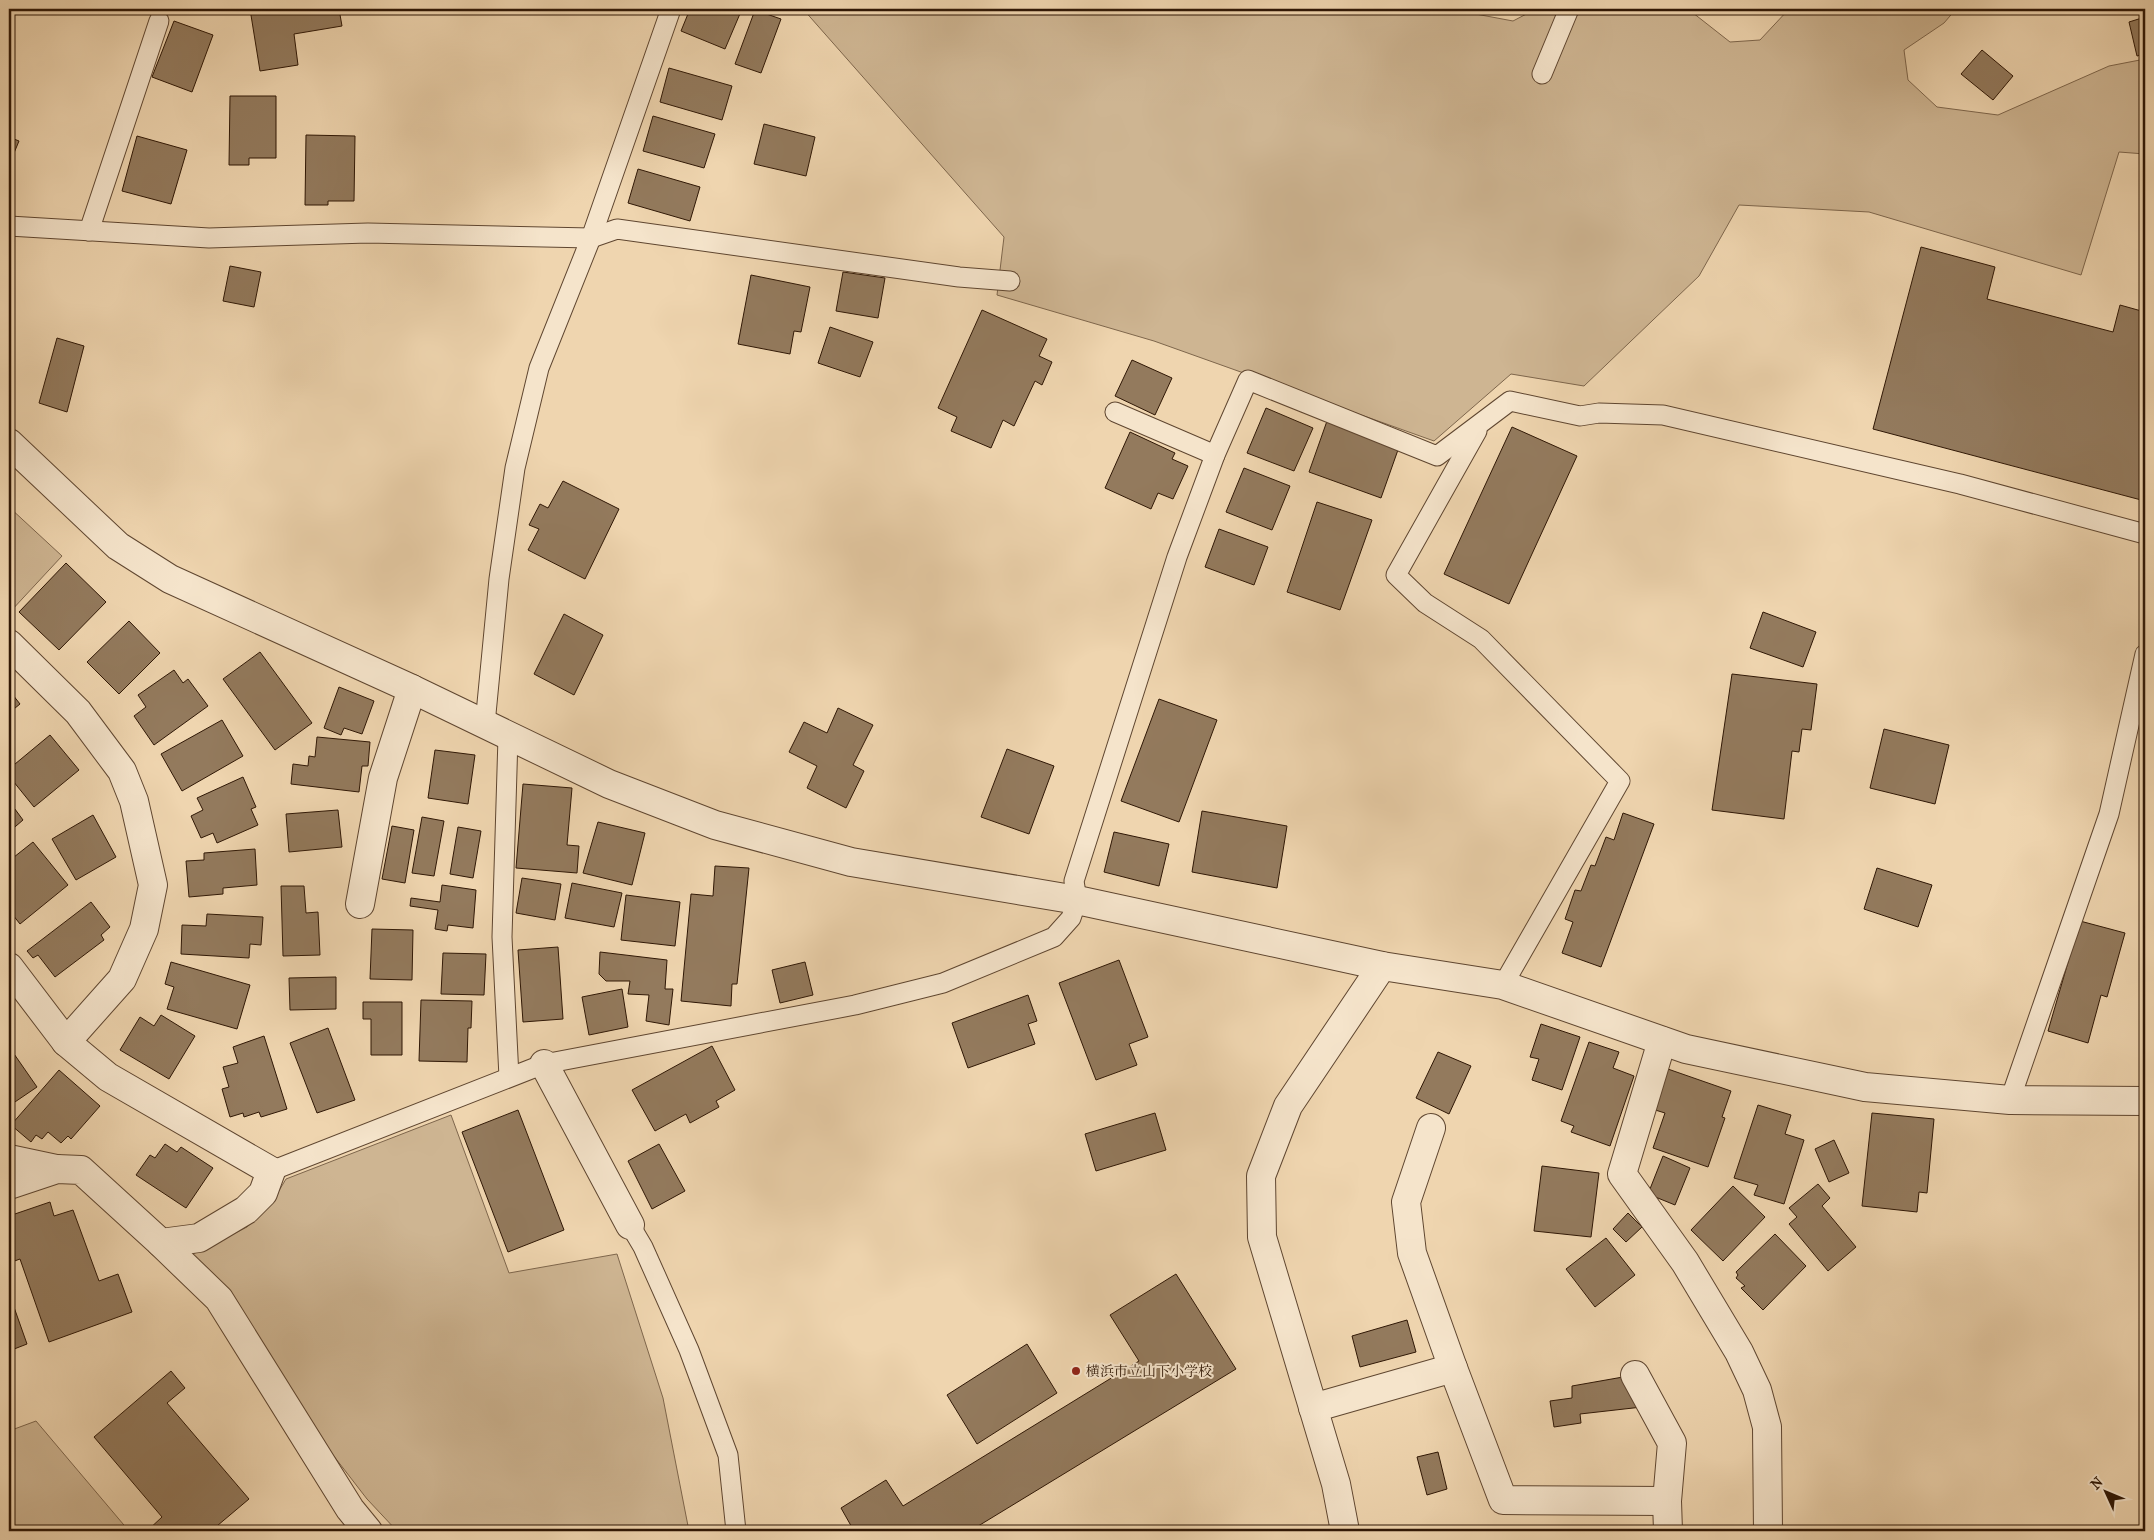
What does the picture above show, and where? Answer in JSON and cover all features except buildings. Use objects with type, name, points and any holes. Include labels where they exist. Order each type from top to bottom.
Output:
[{"type":"street","points":[[9,443],[118,546],[170,579],[412,689],[508,737],[609,784],[715,824],[852,862],[1077,900],[1382,966],[1503,985],[1686,1049],[1865,1087],[2010,1100],[2145,1102]]},
{"type":"street","points":[[9,644],[78,712],[122,772],[134,802],[153,884],[144,929],[122,979],[66,1042]]},
{"type":"street","points":[[360,904],[383,778],[412,689]]},
{"type":"street","points":[[1345,1531],[1336,1484],[1262,1238],[1260,1176],[1288,1106],[1382,966]]},
{"type":"street","points":[[9,967],[66,1042],[108,1077],[271,1172],[263,1193],[246,1210],[199,1238],[161,1243]]},
{"type":"street","points":[[1662,1041],[1622,1174],[1685,1262],[1739,1352],[1757,1390],[1767,1427],[1768,1531]]},
{"type":"street","points":[[544,1064],[630,1225]]},
{"type":"street","points":[[1431,1128],[1406,1202],[1412,1253],[1453,1368],[1504,1500],[1667,1501]]},
{"type":"street","points":[[9,1160],[57,1169],[81,1170],[161,1243],[218,1299],[350,1509],[368,1531]]},
{"type":"street","points":[[9,1186],[57,1169]]},
{"type":"street","points":[[1313,1408],[1453,1368]]},
{"type":"street","points":[[1635,1375],[1672,1443],[1667,1501],[1668,1531]]},
{"type":"lane","points":[[485,724],[500,579],[515,468],[539,368],[591,238],[672,9]]},
{"type":"lane","points":[[1542,74],[1569,9]]},
{"type":"lane","points":[[89,231],[159,21]]},
{"type":"lane","points":[[9,226],[209,238],[368,233],[591,238],[617,229],[959,277],[1010,281]]},
{"type":"lane","points":[[271,1172],[544,1064],[855,1006],[943,983],[1054,937],[1071,918],[1077,900],[1074,882],[1178,557],[1215,455],[1248,380],[1437,456],[1510,401],[1580,416],[1599,414],[1663,415],[1960,484],[2145,534]]},
{"type":"lane","points":[[1115,412],[1215,455]]},
{"type":"lane","points":[[1480,425],[1396,575],[1425,603],[1481,639],[1620,781],[1503,985]]},
{"type":"lane","points":[[2010,1100],[2109,814],[2145,654]]},
{"type":"lane","points":[[508,737],[502,937],[509,1077]]},
{"type":"lane","points":[[630,1225],[643,1247],[689,1350],[728,1455],[736,1531]]},
{"type":"shaded area","points":[[803,9],[1449,9],[1513,21],[1536,9],[1688,9],[1730,42],[1760,40],[1789,9],[1956,9],[1944,23],[1904,50],[1908,80],[1937,107],[1998,115],[2109,66],[2145,59],[2145,154],[2119,152],[2081,275],[1869,212],[1739,205],[1699,276],[1584,386],[1511,374],[1434,441],[1154,341],[997,295],[1004,237]]},
{"type":"shaded area","points":[[9,507],[62,556],[10,612],[9,611]]},
{"type":"shaded area","points":[[451,1115],[509,1273],[617,1254],[663,1398],[689,1531],[397,1531],[367,1499],[255,1354],[222,1293],[193,1254],[247,1227],[271,1204],[286,1179]]},
{"type":"shaded area","points":[[36,1421],[129,1531],[9,1531],[9,1431]]},
{"type":"place","name":"横浜市立山下小学校","points":[[1076,1371]]}]
